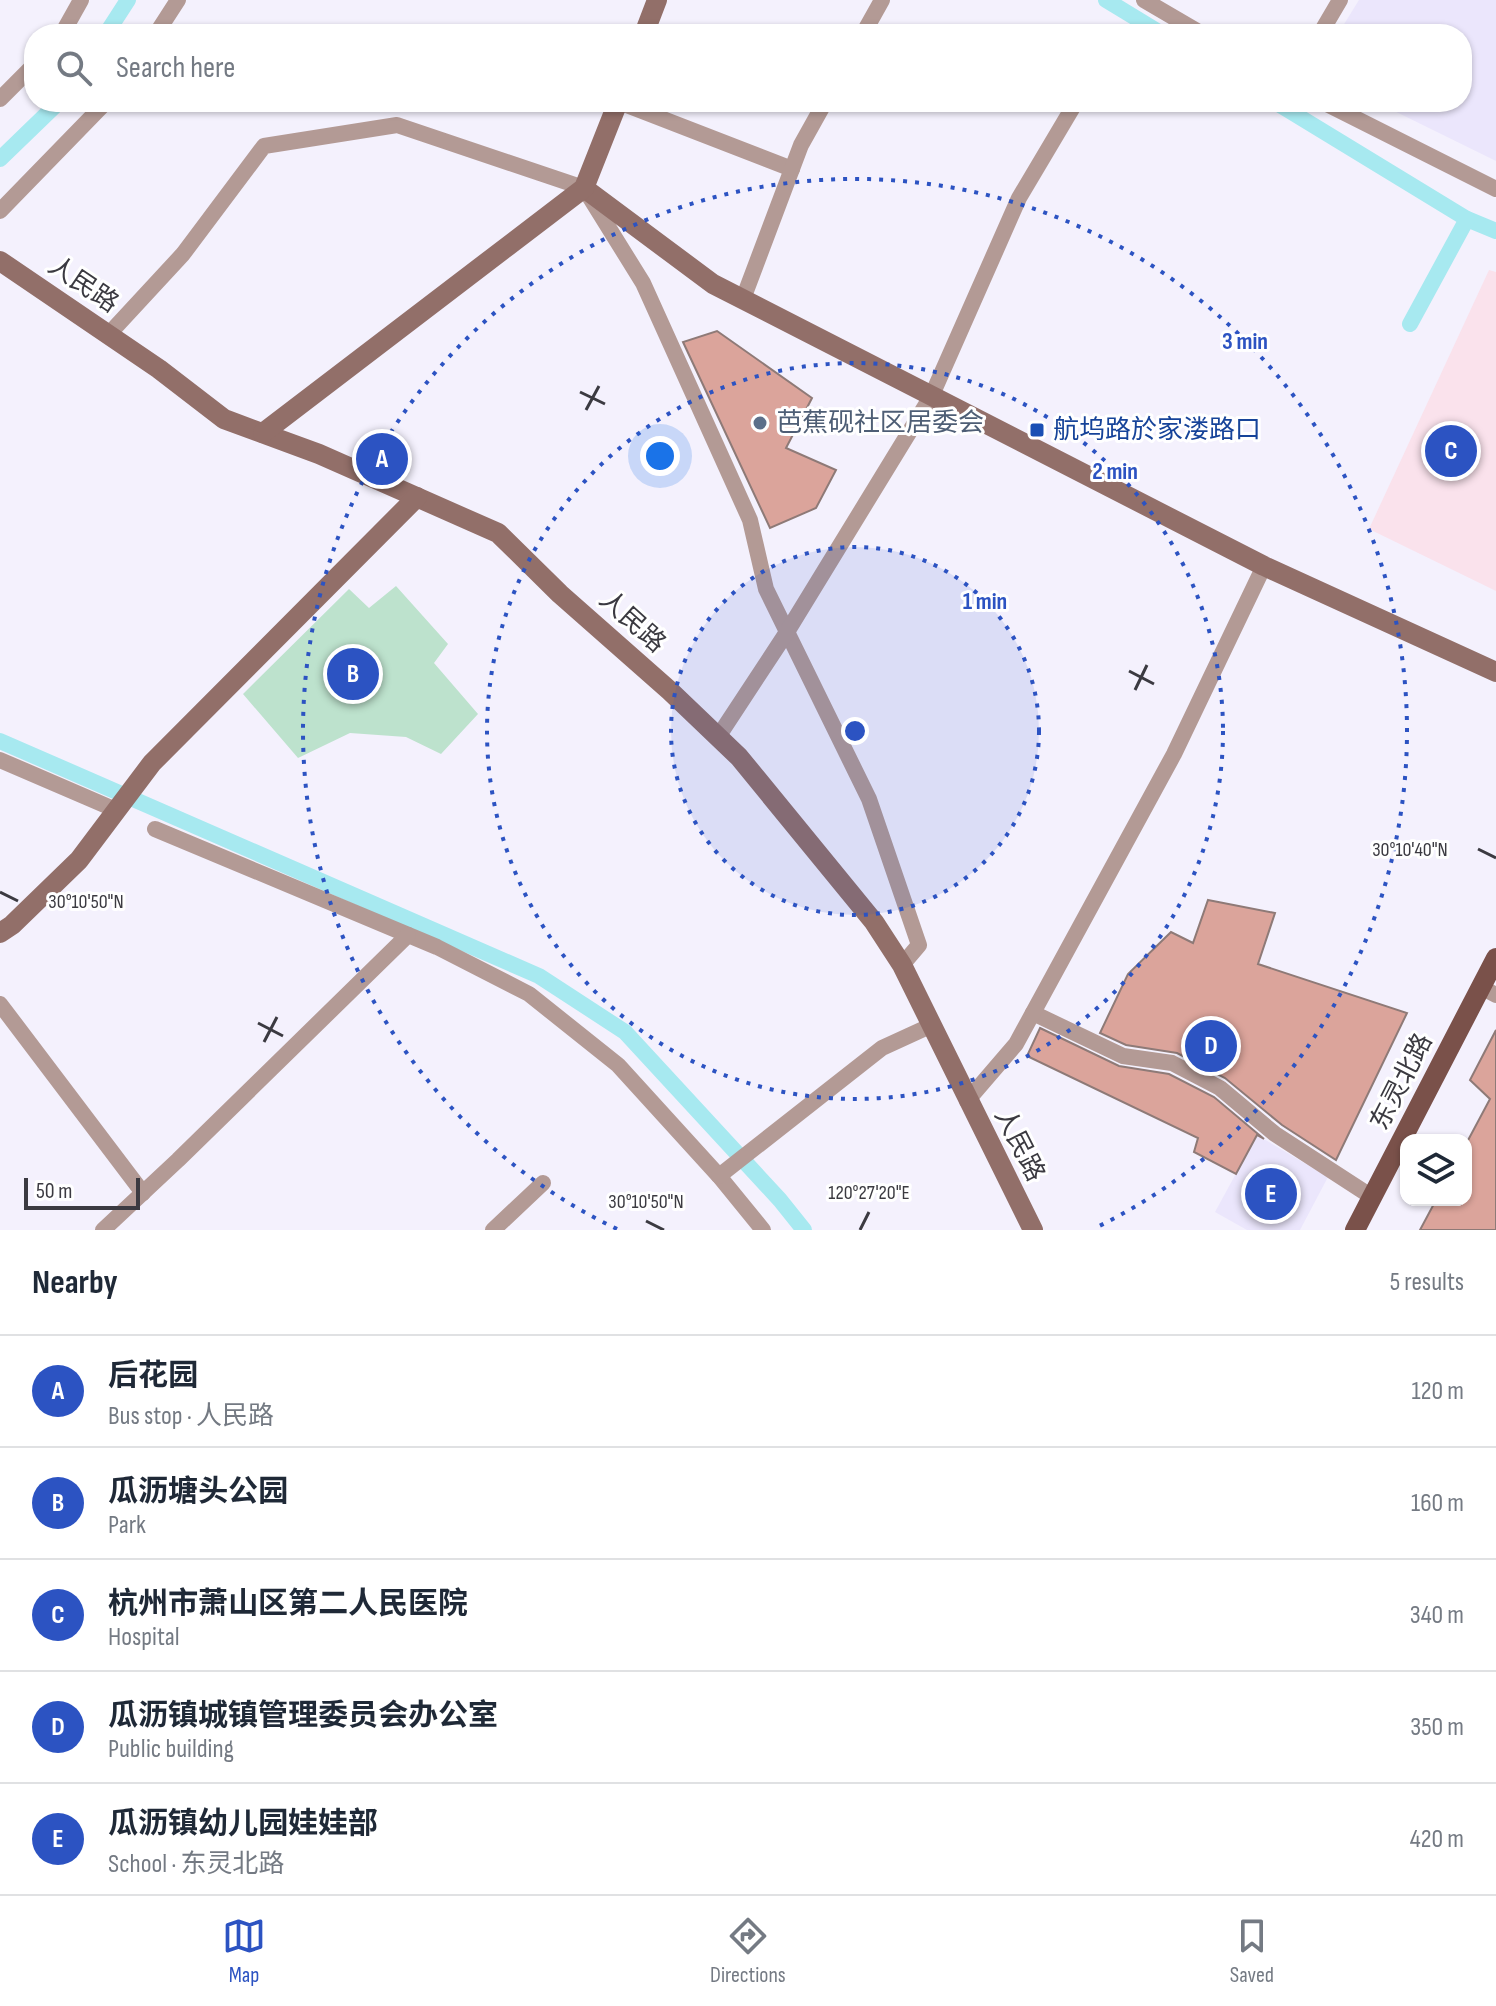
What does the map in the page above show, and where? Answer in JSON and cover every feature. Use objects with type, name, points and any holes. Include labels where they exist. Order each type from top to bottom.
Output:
[{"type":"main road","name":"东灵北路","points":[[1355,1230],[1489,991],[1496,958]]},
{"type":"street","points":[[68,24],[81,0]]},
{"type":"street","points":[[162,24],[178,0]]},
{"type":"street","points":[[648,24],[657,0]]},
{"type":"street","points":[[869,24],[882,0]]},
{"type":"street","points":[[1144,0],[1185,24]]},
{"type":"street","points":[[1326,24],[1340,0]]},
{"type":"street","points":[[0,99],[24,75]]},
{"type":"street","points":[[0,211],[96,112]]},
{"type":"street","points":[[263,433],[584,188],[614,112]]},
{"type":"street","points":[[644,112],[792,169]]},
{"type":"street","points":[[743,299],[801,145],[819,112]]},
{"type":"street","points":[[718,737],[787,632],[932,395],[1019,198],[1070,112]]},
{"type":"street","points":[[1343,112],[1496,189]]},
{"type":"street","points":[[109,334],[183,254],[264,146],[397,125],[584,188],[713,284],[1264,566],[1496,672]]},
{"type":"street","points":[[584,188],[643,283],[750,520],[766,589],[869,799],[919,945],[902,965]]},
{"type":"street","name":"人民路","points":[[0,261],[159,369],[224,419],[319,454],[498,533],[560,594],[718,737],[739,757],[874,922],[902,965],[1033,1230]]},
{"type":"street","points":[[0,933],[79,860],[147,769],[417,497]]},
{"type":"street","points":[[967,1101],[1016,1044],[1174,754],[1264,566]]},
{"type":"street","points":[[0,760],[111,817]]},
{"type":"street","points":[[155,829],[408,935],[529,994],[618,1065],[720,1175],[763,1230]]},
{"type":"street","points":[[103,1230],[408,935]]},
{"type":"street","points":[[0,1004],[143,1193]]},
{"type":"street","points":[[1033,1013],[1123,1056],[1172,1063],[1220,1088],[1275,1134],[1372,1197]]},
{"type":"street","points":[[720,1175],[882,1048],[930,1026]]},
{"type":"street","points":[[493,1230],[543,1183]]},
{"type":"shaded area","points":[[1359,0],[1496,0],[1496,161],[1396,112],[1472,112],[1472,24],[1344,24]]},
{"type":"shaded area","points":[[1489,270],[1496,272],[1496,591],[1369,529]]},
{"type":"shaded area","points":[[1257,1135],[1328,1177],[1300,1230],[1247,1230],[1215,1212]]},
{"type":"green space","points":[[396,586],[448,644],[434,663],[478,714],[441,754],[406,737],[350,733],[298,758],[243,694],[349,589],[369,608]]},
{"type":"building","name":"芭蕉砚社区居委会","points":[[717,331],[812,398],[786,448],[836,470],[816,508],[770,528],[683,342]]},
{"type":"building","points":[[1208,900],[1275,913],[1258,964],[1407,1013],[1336,1160],[1282,1125],[1225,1078],[1177,1053],[1126,1045],[1100,1033],[1128,974],[1171,932],[1193,943]]},
{"type":"building","points":[[1040,1028],[1119,1066],[1169,1074],[1214,1097],[1264,1139],[1257,1135],[1236,1174],[1194,1152],[1198,1138],[1027,1056]]},
{"type":"building","points":[[1496,1030],[1496,1230],[1420,1230],[1433,1206],[1472,1206],[1471,1134],[1490,1099],[1470,1080]]},
{"type":"waterway","points":[[112,24],[128,0]]},
{"type":"waterway","points":[[1106,0],[1146,24]]},
{"type":"waterway","points":[[0,159],[49,112]]},
{"type":"waterway","points":[[1291,112],[1467,219],[1496,231]]},
{"type":"waterway","points":[[1410,324],[1467,219]]},
{"type":"waterway","points":[[0,741],[539,976],[625,1032],[804,1230]]},
{"type":"place","name":"芭蕉砚社区居委会","points":[[760,423]]},
{"type":"place","name":"航坞路於家溇路口","points":[[1037,430]]},
{"type":"place","name":"杭州市萧山区第二人民医院","points":[[1451,451]]},
{"type":"place","name":"后花园","points":[[382,459]]},
{"type":"place","name":"瓜沥塘头公园","points":[[353,674]]},
{"type":"place","name":"瓜沥镇城镇管理委员会办公室","points":[[1211,1046]]},
{"type":"place","name":"瓜沥镇幼儿园娃娃部","points":[[1271,1194]]}]
